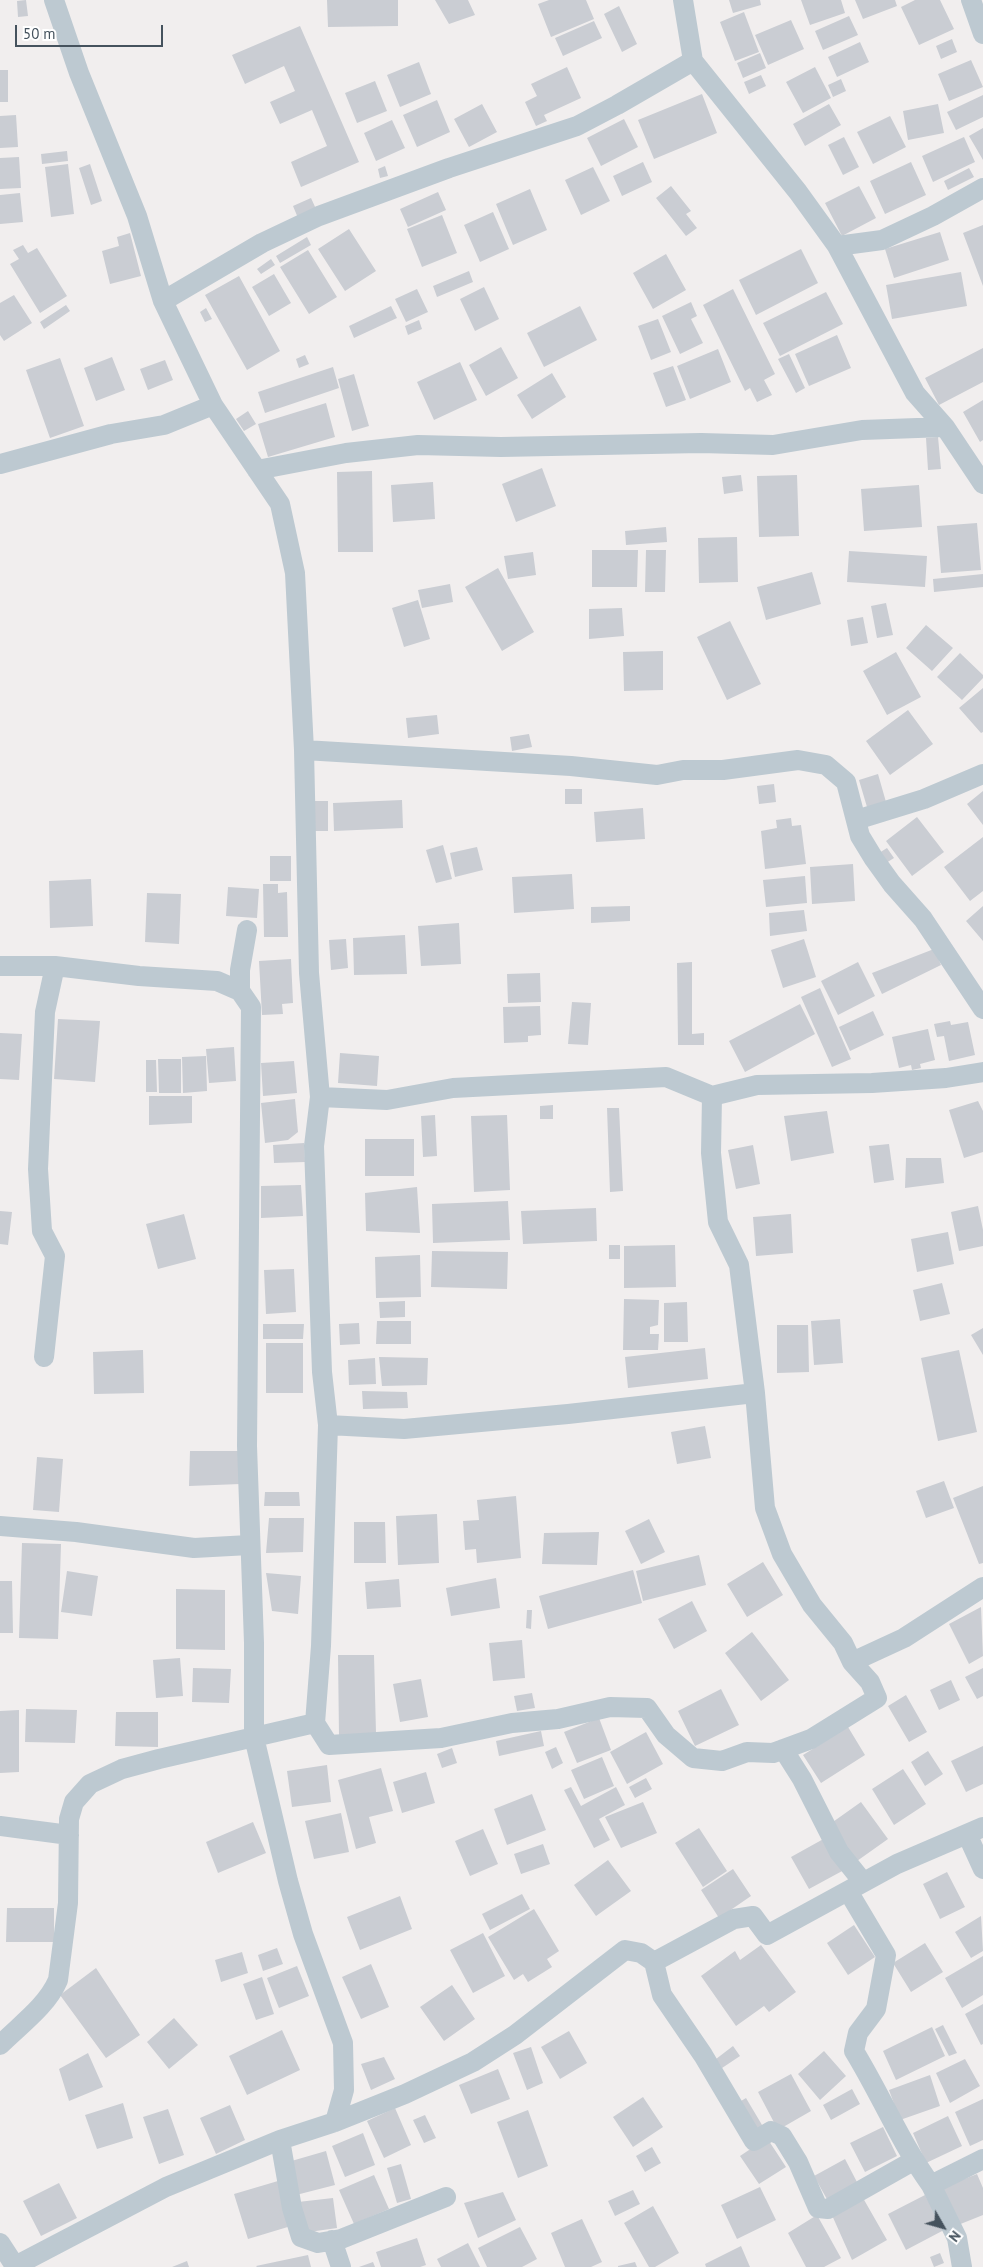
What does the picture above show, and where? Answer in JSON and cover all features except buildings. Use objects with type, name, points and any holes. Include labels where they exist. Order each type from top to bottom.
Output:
[{"type":"street","points":[[54,0],[79,74],[137,216],[163,301],[213,405],[280,504],[295,573],[304,750],[309,974],[320,1096],[314,1146],[322,1372],[328,1425],[322,1646],[315,1723],[328,1745],[441,1738],[512,1723],[558,1719],[610,1707],[647,1708],[666,1735],[693,1758],[722,1761],[747,1752],[773,1753],[811,1739],[878,1698],[870,1682],[852,1662],[843,1643],[812,1605],[782,1554],[765,1508],[755,1393],[739,1266],[718,1222],[711,1153],[712,1096]]},
{"type":"street","points":[[683,0],[693,61],[798,192],[837,246],[915,392],[945,427],[983,484]]},
{"type":"street","points":[[971,0],[983,34]]},
{"type":"street","points":[[163,301],[262,243],[319,216],[449,168],[577,126],[693,61]]},
{"type":"street","points":[[837,246],[882,240],[933,216],[983,188]]},
{"type":"street","points":[[0,464],[111,434],[164,425],[213,405]]},
{"type":"street","points":[[257,470],[346,453],[418,445],[501,447],[700,443],[773,445],[862,430],[945,427]]},
{"type":"street","points":[[304,750],[571,766],[657,775],[683,770],[723,770],[798,760],[826,765],[846,782],[860,836],[874,859],[892,884],[923,919],[983,1009]]},
{"type":"street","points":[[856,820],[924,799],[983,774]]},
{"type":"street","points":[[240,991],[240,970],[247,930]]},
{"type":"street","points":[[0,966],[55,966],[139,976],[217,981],[240,991],[251,1007],[247,1436],[249,1544],[254,1642],[254,1737],[288,1880],[303,1934],[343,2043],[344,2090],[335,2122]]},
{"type":"street","points":[[44,1357],[55,1256],[42,1230],[38,1169],[45,1012],[55,966]]},
{"type":"street","points":[[320,1096],[387,1100],[454,1088],[666,1076],[712,1096],[757,1085],[872,1083],[983,1072]]},
{"type":"street","points":[[328,1425],[404,1429],[578,1413],[755,1393]]},
{"type":"street","points":[[0,1526],[76,1532],[194,1548],[249,1544]]},
{"type":"street","points":[[852,1662],[904,1638],[983,1587]]},
{"type":"street","points":[[0,2045],[42,2004],[58,1980],[68,1903],[70,1819],[74,1802],[90,1784],[122,1769],[315,1723]]},
{"type":"street","points":[[783,1749],[802,1779],[839,1852],[886,1955],[876,2009],[858,2033],[854,2051],[913,2160],[931,2186],[957,2238],[962,2267]]},
{"type":"street","points":[[0,1826],[69,1835]]},
{"type":"street","points":[[654,1962],[734,1919],[753,1916],[767,1936],[897,1864],[975,1830],[983,1868]]},
{"type":"street","points":[[0,2244],[14,2267],[166,2187],[280,2140],[335,2122],[405,2094],[473,2062],[515,2035],[625,1950],[641,1953],[654,1962],[662,1995],[703,2055],[749,2134],[754,2141],[771,2131],[782,2136],[798,2162],[818,2208],[828,2209],[913,2160]]},
{"type":"street","points":[[280,2140],[292,2208],[301,2237],[318,2243],[368,2229],[446,2197]]},
{"type":"street","points":[[931,2186],[983,2159]]},
{"type":"street","points":[[332,2240],[340,2267]]}]
